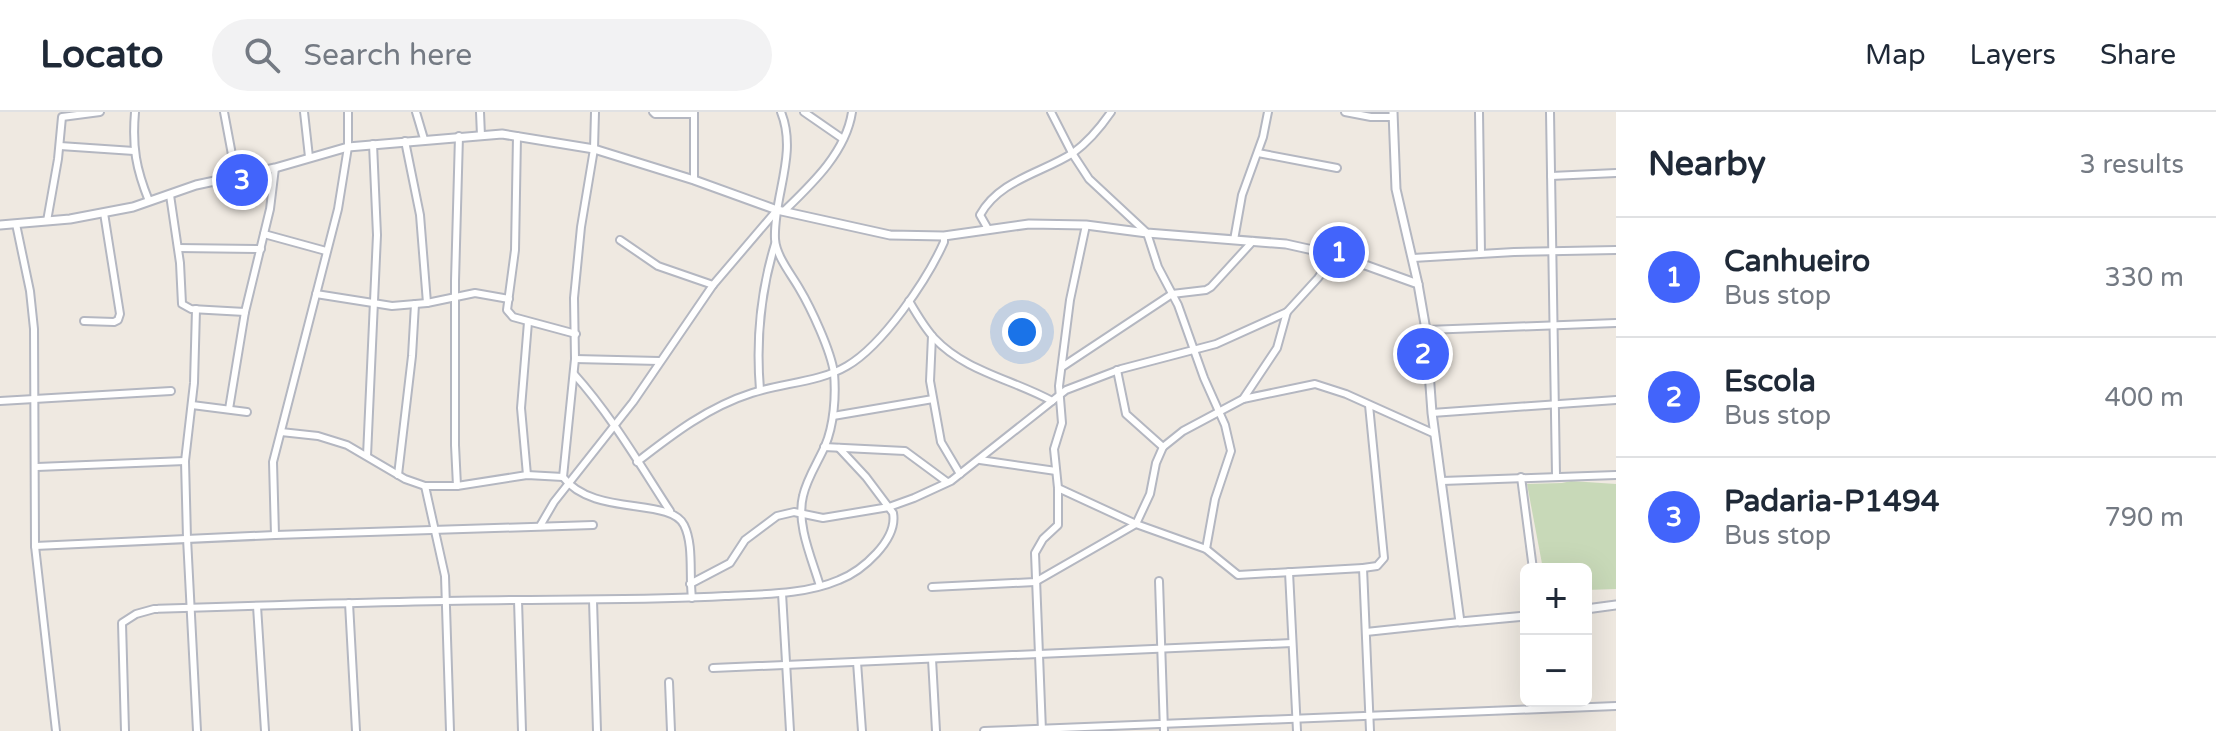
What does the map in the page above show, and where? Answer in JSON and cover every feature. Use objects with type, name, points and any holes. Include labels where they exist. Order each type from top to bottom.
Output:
[{"type":"street","points":[[47,221],[62,117],[100,112]]},
{"type":"street","points":[[135,112],[136,168],[149,201]]},
{"type":"street","points":[[224,112],[236,176]]},
{"type":"street","points":[[304,112],[309,157]]},
{"type":"street","points":[[275,535],[272,472],[338,209],[348,147],[348,112]]},
{"type":"street","points":[[416,112],[424,139]]},
{"type":"street","points":[[480,112],[481,136]]},
{"type":"street","points":[[595,112],[594,149],[574,298],[575,359],[563,477],[586,497],[670,511]]},
{"type":"street","points":[[653,112],[694,113],[694,180]]},
{"type":"street","points":[[760,390],[762,311],[784,185],[786,136],[781,112]]},
{"type":"street","points":[[804,112],[843,139]]},
{"type":"street","points":[[540,526],[713,285],[780,210],[824,169],[850,126],[852,112]]},
{"type":"street","points":[[1051,112],[1089,179],[1147,233],[1158,267],[1172,294],[1228,433],[1231,451],[1215,499],[1206,549]]},
{"type":"street","points":[[988,229],[980,215],[989,204],[1010,185],[1072,153],[1090,139],[1111,112]]},
{"type":"street","points":[[1234,240],[1242,195],[1258,153],[1268,112]]},
{"type":"street","points":[[1345,112],[1371,117],[1393,114],[1396,189],[1426,330],[1432,413],[1460,622]]},
{"type":"street","points":[[1479,112],[1481,253]]},
{"type":"street","points":[[1550,112],[1556,475]]},
{"type":"street","points":[[457,486],[455,296],[459,136]]},
{"type":"street","points":[[0,225],[104,213],[196,185],[275,168],[348,147],[459,136],[517,136],[594,149],[780,210],[890,235],[944,236],[1029,224],[1086,225],[1286,244],[1334,255],[1418,284]]},
{"type":"street","points":[[517,136],[515,250],[509,315],[576,334]]},
{"type":"street","points":[[405,141],[420,215],[427,303]]},
{"type":"street","points":[[367,456],[377,235],[373,144]]},
{"type":"street","points":[[60,146],[134,151]]},
{"type":"street","points":[[1258,153],[1337,168]]},
{"type":"street","points":[[229,409],[245,312],[270,209],[275,168]]},
{"type":"street","points":[[1551,176],[1616,173]]},
{"type":"street","points":[[170,195],[182,304],[196,309],[245,312]]},
{"type":"street","points":[[84,321],[114,322],[120,314],[104,213]]},
{"type":"street","points":[[16,224],[30,291],[34,329],[35,546],[56,731]]},
{"type":"street","points":[[1042,730],[1035,553],[1038,545],[1058,525],[1054,449],[1062,423],[1059,395],[1070,300],[1086,225]]},
{"type":"street","points":[[264,234],[326,251]]},
{"type":"street","points":[[637,462],[700,415],[760,390],[834,371],[860,357],[909,301],[937,258],[944,236]]},
{"type":"street","points":[[620,240],[658,266],[713,285]]},
{"type":"street","points":[[1062,367],[1172,294],[1211,287],[1253,241]]},
{"type":"street","points":[[775,244],[813,317],[834,371],[833,416],[803,497],[801,513],[820,586]]},
{"type":"street","points":[[178,248],[261,249]]},
{"type":"street","points":[[1413,258],[1616,250]]},
{"type":"street","points":[[690,584],[730,563],[745,540],[777,516],[794,512],[823,518],[889,507],[960,474],[1059,395],[1117,370],[1194,351],[1240,335],[1287,312],[1334,255]]},
{"type":"street","points":[[316,294],[374,303],[427,303],[475,293],[509,299]]},
{"type":"street","points":[[909,301],[932,336],[972,367],[1052,401]]},
{"type":"street","points":[[398,475],[415,304]]},
{"type":"street","points":[[196,309],[192,405],[185,461],[197,731]]},
{"type":"street","points":[[1243,399],[1277,348],[1287,312]]},
{"type":"street","points":[[527,475],[521,377],[528,322]]},
{"type":"street","points":[[1426,330],[1616,323]]},
{"type":"street","points":[[932,336],[930,381],[941,442],[960,474]]},
{"type":"street","points":[[575,359],[659,361]]},
{"type":"street","points":[[1117,370],[1126,414],[1163,447]]},
{"type":"street","points":[[574,374],[610,416],[614,427],[670,511],[678,516],[688,537],[692,598]]},
{"type":"street","points":[[932,587],[1035,582],[1136,524],[1150,494],[1156,463],[1163,447],[1183,431],[1243,399],[1315,384],[1435,434]]},
{"type":"street","points":[[0,401],[171,391]]},
{"type":"street","points":[[833,416],[933,399]]},
{"type":"street","points":[[1432,413],[1616,400]]},
{"type":"street","points":[[192,405],[247,412]]},
{"type":"street","points":[[1058,488],[1136,524],[1206,549],[1238,575],[1377,566],[1384,558],[1369,405]]},
{"type":"street","points":[[281,432],[318,436],[347,445],[398,475],[425,486],[457,486],[527,475],[563,477]]},
{"type":"street","points":[[824,447],[905,451],[947,482]]},
{"type":"street","points":[[125,731],[122,623],[136,614],[154,609],[445,600],[692,598],[782,593],[840,580],[870,559],[894,520],[889,507],[839,448]]},
{"type":"street","points":[[979,460],[1056,471]]},
{"type":"street","points":[[37,467],[185,461]]},
{"type":"street","points":[[1442,481],[1616,475]]},
{"type":"street","points":[[1521,477],[1532,563]]},
{"type":"street","points":[[425,486],[443,560],[450,731]]},
{"type":"street","points":[[35,546],[593,525]]},
{"type":"street","points":[[1363,568],[1370,731]]},
{"type":"street","points":[[1289,572],[1297,731]]},
{"type":"street","points":[[1159,581],[1164,731]]},
{"type":"street","points":[[782,593],[790,731]]},
{"type":"street","points":[[518,600],[522,731]]},
{"type":"street","points":[[593,600],[597,731]]},
{"type":"street","points":[[349,603],[356,731]]},
{"type":"street","points":[[1592,608],[1616,605]]},
{"type":"street","points":[[257,606],[265,731]]},
{"type":"street","points":[[1366,632],[1520,617]]},
{"type":"street","points":[[713,668],[1292,643]]},
{"type":"street","points":[[932,659],[936,731]]},
{"type":"street","points":[[857,662],[862,731]]},
{"type":"street","points":[[669,682],[671,731]]},
{"type":"street","points":[[984,731],[1616,706]]},
{"type":"green space","points":[[1527,484],[1616,484],[1616,589],[1592,590],[1592,563],[1542,563]]},
{"type":"place","name":"Padaria-P1494","points":[[242,180]]},
{"type":"place","name":"Canhueiro","points":[[1339,252]]},
{"type":"place","name":"Escola","points":[[1423,354]]}]
